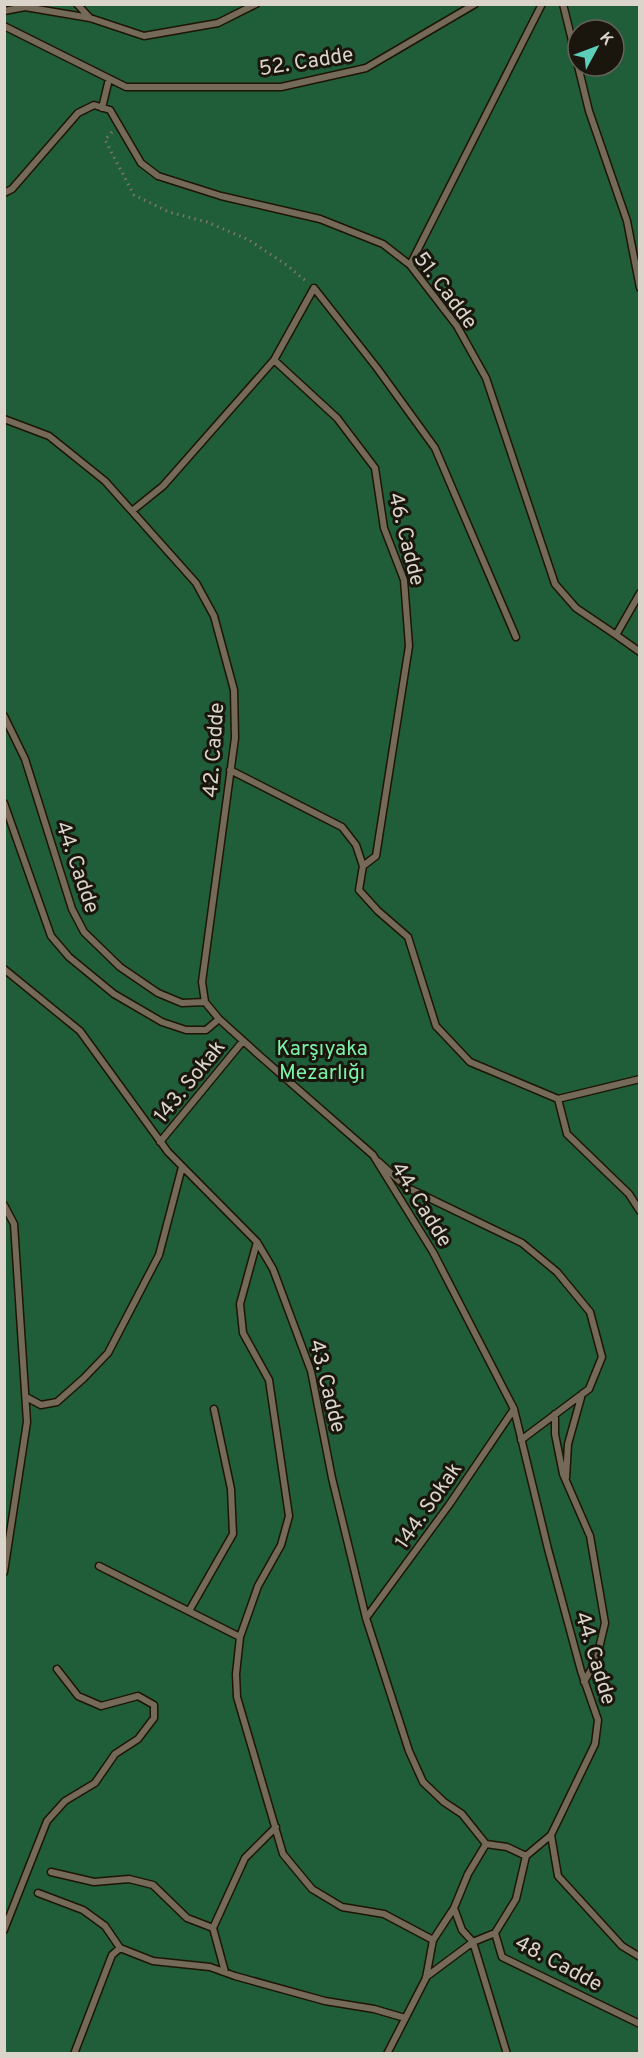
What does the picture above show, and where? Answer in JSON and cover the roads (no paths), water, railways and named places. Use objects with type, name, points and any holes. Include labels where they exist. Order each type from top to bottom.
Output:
[{"type":"lane","points":[[77,4],[90,18]]},
{"type":"lane","points":[[4,11],[25,7],[90,18],[144,36],[218,23],[256,4]]},
{"type":"lane","name":"52. Cadde","points":[[109,79],[126,87],[281,87],[366,68],[475,4]]},
{"type":"lane","points":[[410,265],[542,4]]},
{"type":"lane","points":[[4,26],[109,79],[102,108],[94,105],[78,113],[12,189],[4,193]]},
{"type":"lane","points":[[581,78],[589,111],[627,221],[639,288]]},
{"type":"lane","name":"51. Cadde","points":[[102,108],[110,110],[141,163],[158,176],[221,196],[320,219],[383,244],[410,265],[457,326],[486,378],[555,584],[576,608],[616,635]]},
{"type":"lane","points":[[132,511],[163,486],[274,360],[314,288],[377,368],[435,448],[516,638]]},
{"type":"lane","name":"46. Cadde","points":[[274,360],[337,418],[375,468],[384,528],[404,580],[409,646],[376,856],[363,866]]},
{"type":"lane","name":"42. Cadde","points":[[4,419],[49,436],[105,481],[196,583],[214,616],[234,690],[235,738],[202,982],[205,1002]]},
{"type":"lane","points":[[639,593],[616,635],[639,652]]},
{"type":"lane","name":"44. Cadde","points":[[4,716],[26,759],[72,909],[84,932],[120,967],[158,993],[182,1003],[205,1002],[219,1019],[243,1041],[373,1155],[433,1252],[514,1409],[548,1549],[584,1682],[598,1720],[595,1744],[551,1835]]},
{"type":"lane","points":[[230,770],[342,827],[356,845],[363,866],[359,890],[378,911],[408,937],[436,1026],[470,1062],[558,1099],[639,1079]]},
{"type":"lane","points":[[4,803],[51,936],[69,957],[114,994],[162,1022],[186,1030],[206,1030],[219,1019]]},
{"type":"lane","name":"43. Cadde","points":[[4,969],[80,1030],[160,1142],[257,1242],[273,1269],[311,1371],[332,1479],[366,1618],[409,1751],[423,1782],[444,1802],[462,1814],[486,1844]]},
{"type":"lane","name":"143. Sokak","points":[[160,1142],[243,1041]]},
{"type":"lane","points":[[558,1099],[567,1134],[629,1194],[639,1211]]},
{"type":"lane","points":[[373,1155],[406,1187],[522,1243],[556,1272],[590,1312],[602,1357],[589,1389],[521,1440]]},
{"type":"lane","points":[[26,1397],[41,1405],[57,1402],[108,1353],[159,1255],[182,1167]]},
{"type":"lane","points":[[4,1205],[14,1224],[27,1422],[4,1572]]},
{"type":"lane","points":[[257,1242],[240,1304],[243,1333],[268,1380],[289,1516],[281,1545],[258,1587],[240,1637],[236,1674],[237,1697],[283,1854],[312,1889],[342,1907],[384,1914],[433,1940]]},
{"type":"lane","points":[[566,1482],[568,1444],[582,1394]]},
{"type":"lane","points":[[189,1611],[232,1534],[231,1489],[214,1409]]},
{"type":"lane","name":"144. Sokak","points":[[366,1618],[449,1505],[514,1409]]},
{"type":"lane","points":[[555,1414],[555,1434],[566,1482],[590,1536],[605,1623],[596,1661],[584,1682]]},
{"type":"lane","points":[[99,1566],[240,1637]]},
{"type":"lane","points":[[4,1930],[47,1821],[65,1801],[95,1783],[115,1754],[138,1739],[154,1718],[154,1705],[138,1696],[101,1706],[78,1696],[57,1669]]},
{"type":"lane","points":[[225,1972],[213,1928],[245,1858],[276,1827]]},
{"type":"lane","points":[[495,1933],[516,1899],[526,1856],[551,1835]]},
{"type":"lane","points":[[551,1835],[558,1876],[622,1946],[639,1957]]},
{"type":"lane","points":[[387,2054],[426,1978],[433,1940],[454,1908],[468,1874],[486,1844],[507,1847],[526,1856]]},
{"type":"lane","points":[[51,1872],[94,1882],[129,1879],[153,1885],[187,1918],[213,1928]]},
{"type":"lane","points":[[38,1893],[83,1910],[105,1926],[120,1948],[153,1961],[210,1967],[325,2001],[375,2009],[405,2018]]},
{"type":"lane","points":[[454,1908],[462,1930],[473,1942],[507,2054]]},
{"type":"lane","name":"48. Cadde","points":[[426,1978],[473,1942],[495,1933],[502,1957],[639,2024]]},
{"type":"lane","points":[[74,2054],[112,1955],[120,1948]]},
{"type":"park label","name":"Karşıyaka Mezarlığı","points":[[322,1060]]}]
